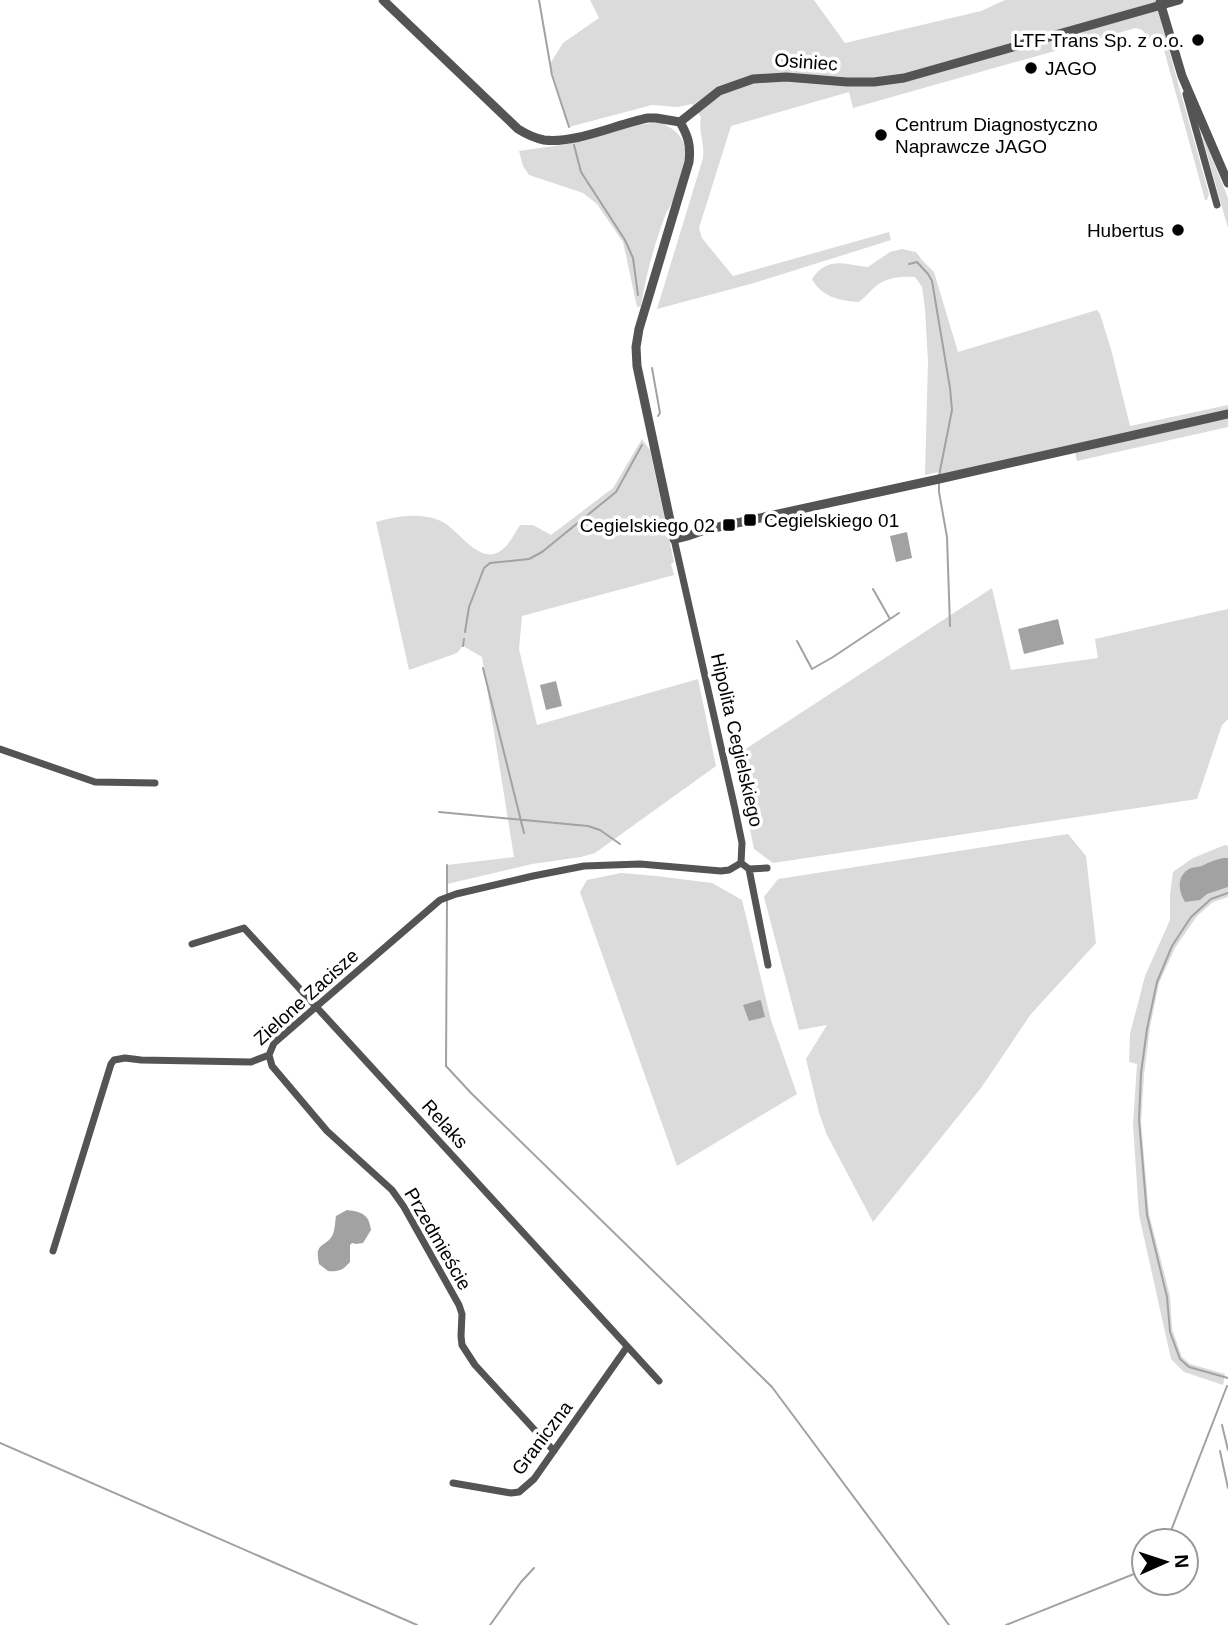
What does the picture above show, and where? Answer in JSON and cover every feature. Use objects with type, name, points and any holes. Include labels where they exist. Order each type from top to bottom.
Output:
[{"type":"street","points":[[383,0],[506,119],[528,135],[554,141],[649,118],[680,122]]},
{"type":"street","name":"Osiniec","points":[[680,122],[719,91],[753,79],[786,77],[874,82],[904,78],[1160,3],[1179,0]]},
{"type":"street","points":[[1160,3],[1217,205]]},
{"type":"street","points":[[1182,76],[1228,183]]},
{"type":"street","name":"Hipolita Cegielskiego","points":[[680,122],[689,139],[689,162],[636,347],[640,383],[740,832],[741,863]]},
{"type":"street","points":[[674,539],[1228,414]]},
{"type":"street","points":[[671,523],[692,533]]},
{"type":"street","points":[[0,750],[95,782],[155,783]]},
{"type":"street","points":[[741,863],[749,869],[767,868]]},
{"type":"street","name":"Zielone Zacisze","points":[[53,1251],[114,1060],[125,1058],[251,1062],[269,1055],[274,1043],[440,900],[447,897],[584,866],[640,864],[721,871],[741,863]]},
{"type":"street","points":[[749,869],[768,965]]},
{"type":"street","name":"Relaks","points":[[192,944],[244,928],[659,1381]]},
{"type":"street","name":"Przedmieście","points":[[269,1055],[272,1066],[327,1131],[391,1189],[404,1207],[459,1305],[462,1314],[462,1345],[475,1365],[554,1451]]},
{"type":"street","name":"Graniczna","points":[[453,1483],[510,1493],[519,1492],[534,1479],[626,1347]]},
{"type":"shaded area","points":[[590,0],[814,0],[845,43],[981,11],[1005,0],[1155,0],[1209,194],[1205,200],[1161,39],[1151,40],[1142,30],[1136,28],[853,108],[849,92],[731,126],[699,228],[702,238],[733,276],[889,232],[891,240],[754,283],[657,309],[703,158],[701,117],[692,104],[678,107],[652,105],[569,127],[550,64],[563,43],[599,18]]},
{"type":"shaded area","points":[[660,122],[680,136],[684,144],[685,160],[677,192],[665,216],[654,249],[641,306],[637,307],[623,242],[597,204],[583,193],[529,175],[519,151],[568,144],[638,125]]},
{"type":"shaded area","points":[[1202,137],[1228,198],[1228,228]]},
{"type":"shaded area","points":[[902,249],[916,252],[934,272],[958,352],[1097,310],[1111,349],[1130,426],[1228,405],[1228,411],[939,476],[939,472],[925,475],[928,362],[922,287],[915,277],[890,279],[880,283],[859,302],[826,294],[812,279],[830,264],[868,267],[890,252]]},
{"type":"shaded area","points":[[1228,418],[1228,427],[1077,461],[1075,452]]},
{"type":"shaded area","points":[[642,439],[650,450],[674,562],[671,564],[674,575],[522,616],[519,649],[537,725],[698,679],[716,766],[595,853],[532,864],[447,884],[447,865],[514,857],[482,657],[463,646],[457,653],[409,670],[376,522],[408,516],[433,518],[448,525],[479,551],[495,553],[506,546],[520,525],[533,525],[551,535],[613,488]]},
{"type":"shaded area","points":[[907,532],[912,558],[896,562],[890,536]]},
{"type":"shaded area","points":[[992,588],[1011,670],[1098,658],[1095,639],[1228,609],[1228,719],[1222,725],[1197,799],[773,863],[754,849],[735,756]]},
{"type":"shaded area","points":[[1058,619],[1064,644],[1024,654],[1018,629]]},
{"type":"shaded area","points":[[556,681],[562,706],[546,710],[540,685]]},
{"type":"shaded area","points":[[1068,834],[1086,856],[1096,943],[1031,1014],[981,1088],[873,1222],[827,1135],[806,1059],[827,1025],[799,1030],[764,897],[778,879]]},
{"type":"shaded area","points":[[1228,846],[1228,897],[1213,902],[1197,916],[1175,948],[1159,983],[1150,1027],[1141,1122],[1149,1214],[1170,1296],[1172,1329],[1182,1357],[1190,1364],[1225,1374],[1223,1385],[1184,1372],[1171,1359],[1139,1215],[1133,1125],[1137,1064],[1129,1062],[1130,1034],[1145,976],[1170,920],[1173,872],[1193,858]]},
{"type":"shaded area","points":[[1228,858],[1228,887],[1207,894],[1200,900],[1185,902],[1180,888],[1186,871]]},
{"type":"shaded area","points":[[621,873],[712,883],[742,900],[771,1020],[797,1094],[677,1166],[580,892],[587,880]]},
{"type":"shaded area","points":[[760,1000],[765,1017],[749,1021],[743,1005]]},
{"type":"shaded area","points":[[347,1210],[364,1215],[371,1230],[363,1243],[350,1245],[350,1262],[343,1269],[328,1271],[319,1264],[318,1251],[333,1234],[336,1216]]},
{"type":"waterway","points":[[539,0],[552,75],[569,127]]},
{"type":"waterway","points":[[574,145],[581,172],[625,240],[633,258],[638,295]]},
{"type":"waterway","points":[[909,264],[917,262],[932,281],[950,388],[952,410],[939,476]]},
{"type":"waterway","points":[[652,368],[660,413],[658,416]]},
{"type":"waterway","points":[[465,632],[469,607],[484,568],[490,563],[529,559],[542,552],[616,492],[642,445]]},
{"type":"waterway","points":[[939,481],[947,537],[950,626]]},
{"type":"waterway","points":[[873,589],[890,619]]},
{"type":"waterway","points":[[797,641],[812,669],[899,613]]},
{"type":"waterway","points":[[463,646],[464,639]]},
{"type":"waterway","points":[[483,668],[524,833]]},
{"type":"waterway","points":[[439,812],[588,826],[600,830],[620,844]]},
{"type":"waterway","points":[[447,865],[447,895]]},
{"type":"waterway","points":[[1228,893],[1211,899],[1191,917],[1172,946],[1157,982],[1141,1073],[1139,1120],[1147,1215],[1167,1297],[1170,1332],[1180,1359],[1189,1367],[1228,1378]]},
{"type":"waterway","points":[[447,901],[446,1066],[772,1387],[949,1625]]},
{"type":"waterway","points":[[1172,1527],[1227,1386]]},
{"type":"waterway","points":[[1222,1425],[1228,1450]]},
{"type":"waterway","points":[[0,1443],[417,1625]]},
{"type":"waterway","points":[[1220,1451],[1228,1488]]},
{"type":"waterway","points":[[490,1625],[534,1568]]},
{"type":"waterway","points":[[1006,1625],[1130,1576]]},
{"type":"place","name":"LTF Trans Sp. z o.o.","points":[[1198,40]]},
{"type":"place","name":"JAGO","points":[[1031,68]]},
{"type":"place","name":"Centrum Diagnostyczno Naprawcze JAGO","points":[[881,135]]},
{"type":"place","name":"Hubertus","points":[[1178,230]]},
{"type":"place","name":"Cegielskiego 01","points":[[750,520]]},
{"type":"place","name":"Cegielskiego 02","points":[[729,525]]}]
